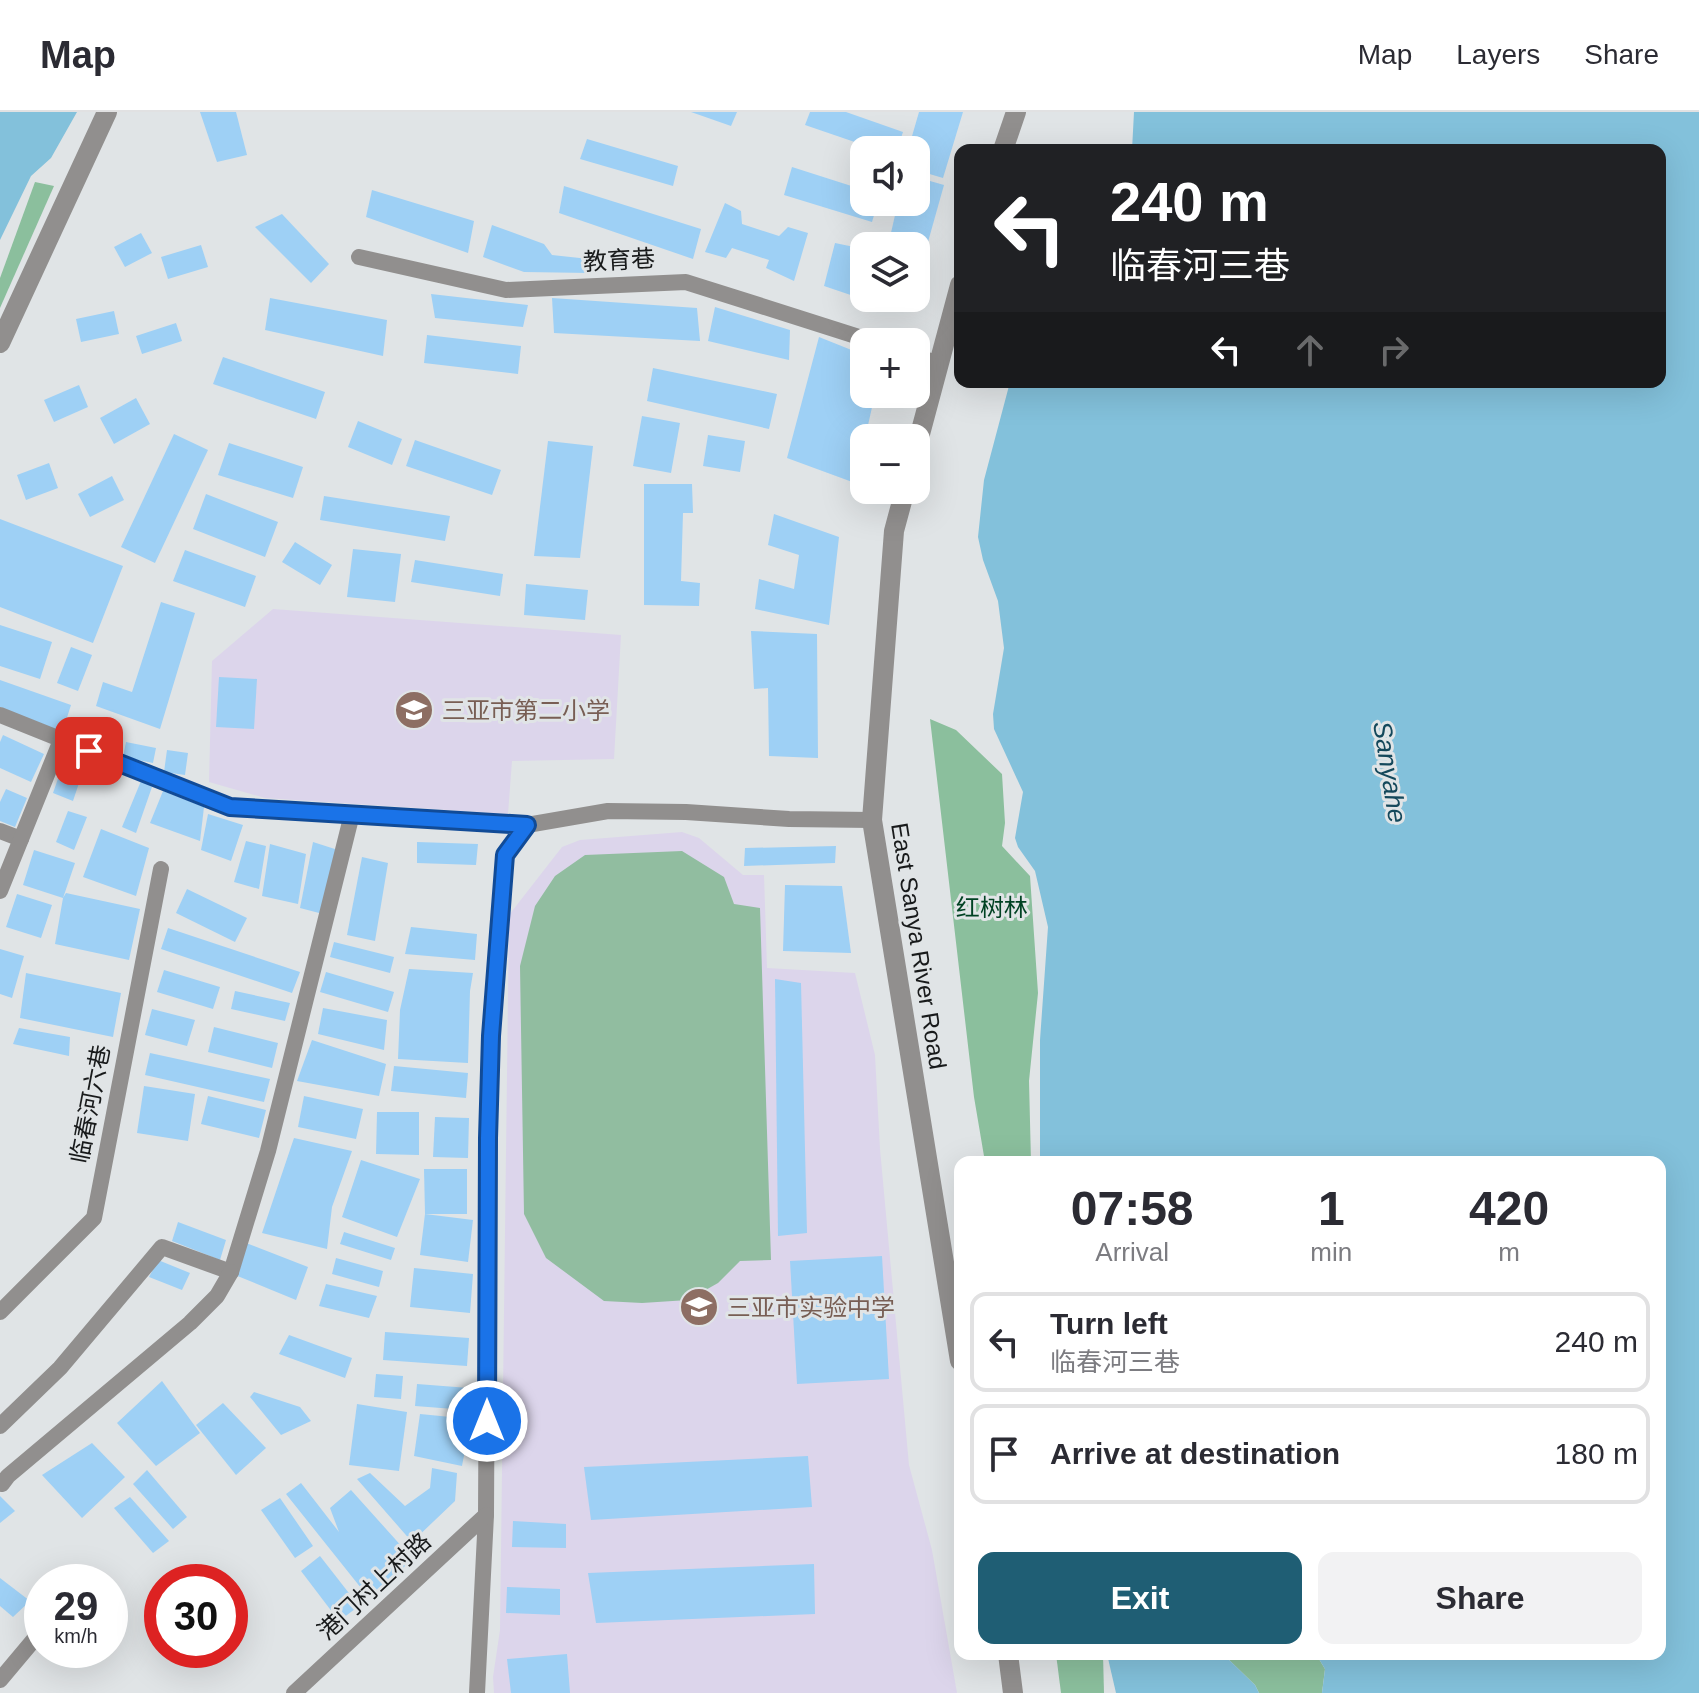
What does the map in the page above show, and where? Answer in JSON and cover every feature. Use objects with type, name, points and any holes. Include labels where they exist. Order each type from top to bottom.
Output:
[{"type":"street","points":[[0,343],[107,112]]},
{"type":"street","points":[[1005,144],[1016,112]]},
{"type":"street","name":"教育巷","points":[[359,257],[506,290],[686,282],[850,334]]},
{"type":"street","points":[[923,424],[954,308]]},
{"type":"street","points":[[930,361],[939,364]]},
{"type":"street","name":"East Sanya River Road","points":[[901,504],[894,531],[872,820],[954,1324]]},
{"type":"street","points":[[0,715],[230,807],[527,825],[608,811],[872,820]]},
{"type":"street","points":[[0,891],[61,740]]},
{"type":"street","points":[[0,1483],[190,1323],[217,1296],[231,1272],[268,1151],[352,814]]},
{"type":"street","points":[[477,1693],[486,1515],[491,1036],[505,855],[527,825]]},
{"type":"street","points":[[0,831],[21,839]]},
{"type":"street","name":"临春河六巷","points":[[0,1312],[94,1218],[161,869]]},
{"type":"street","points":[[0,1426],[60,1368],[162,1247],[231,1272]]},
{"type":"street","name":"港门村上村路","points":[[294,1693],[486,1515]]},
{"type":"street","points":[[0,1680],[24,1651]]},
{"type":"street","points":[[1009,1660],[1013,1693]]},
{"type":"shaded area","name":"三亚市第二小学","points":[[273,609],[621,635],[614,759],[512,761],[508,814],[265,798],[209,782],[212,661]]},
{"type":"shaded area","name":"三亚市实验中学","points":[[682,832],[699,838],[743,875],[764,875],[767,968],[855,973],[875,1055],[880,1149],[909,1465],[932,1550],[957,1693],[494,1693],[493,1677],[500,1630],[509,915],[562,847],[580,840]]},
{"type":"green space","points":[[35,182],[54,186],[0,308],[0,278]]},
{"type":"green space","name":"红树林","points":[[930,719],[956,730],[1002,774],[1005,823],[1002,846],[1030,876],[1038,993],[1029,1081],[1031,1156],[984,1156],[974,1097]]},
{"type":"green space","points":[[682,851],[724,877],[734,904],[760,908],[771,1260],[740,1261],[718,1283],[688,1300],[642,1303],[604,1301],[546,1258],[524,1214],[520,966],[535,906],[555,876],[585,855]]},
{"type":"green space","points":[[1057,1660],[1103,1660],[1104,1693],[1061,1693]]},
{"type":"green space","points":[[1229,1660],[1320,1660],[1325,1669],[1322,1693],[1259,1693]]},
{"type":"water","points":[[0,112],[77,112],[51,158],[31,176],[0,240]]},
{"type":"water","name":"Sanyahe","points":[[1134,112],[1699,112],[1699,1693],[1322,1693],[1325,1669],[1320,1660],[1666,1660],[1666,1156],[1040,1156],[1040,1040],[1048,927],[1035,871],[1015,838],[1023,792],[994,729],[993,714],[1004,648],[998,601],[978,537],[984,480],[1008,388],[1666,388],[1666,144],[1132,144]]},
{"type":"water","points":[[1108,1660],[1229,1660],[1259,1693],[1116,1693]]},
{"type":"building","points":[[200,112],[236,112],[247,155],[217,162]]},
{"type":"building","points":[[691,112],[737,112],[731,126]]},
{"type":"building","points":[[810,112],[846,112],[903,132],[902,136],[850,136],[850,140],[805,125]]},
{"type":"building","points":[[919,112],[963,112],[943,178],[930,174],[930,136],[912,136]]},
{"type":"building","points":[[587,139],[678,166],[673,186],[580,159]]},
{"type":"building","points":[[792,167],[850,186],[850,215],[784,195]]},
{"type":"building","points":[[930,181],[944,185],[930,235],[930,232],[891,232],[895,216],[930,216]]},
{"type":"building","points":[[564,186],[701,229],[693,259],[559,213]]},
{"type":"building","points":[[372,190],[474,221],[468,253],[366,217]]},
{"type":"building","points":[[725,203],[741,211],[742,224],[779,236],[788,227],[808,233],[794,281],[766,268],[769,260],[732,248],[726,258],[705,252]]},
{"type":"building","points":[[282,214],[329,264],[311,283],[255,227]]},
{"type":"building","points":[[852,216],[874,216],[872,222]]},
{"type":"building","points":[[492,225],[544,244],[552,255],[589,259],[590,273],[524,272],[483,257]]},
{"type":"building","points":[[141,233],[152,253],[125,267],[114,247]]},
{"type":"building","points":[[835,243],[850,246],[850,295],[824,286]]},
{"type":"building","points":[[201,245],[208,267],[168,279],[161,257]]},
{"type":"building","points":[[431,294],[528,305],[523,327],[435,318]]},
{"type":"building","points":[[270,298],[387,320],[383,356],[265,330]]},
{"type":"building","points":[[552,298],[697,308],[700,341],[554,333]]},
{"type":"building","points":[[715,307],[790,330],[789,360],[708,341]]},
{"type":"building","points":[[114,311],[119,334],[81,342],[76,319]]},
{"type":"building","points":[[176,323],[182,341],[142,354],[136,336]]},
{"type":"building","points":[[427,335],[521,346],[518,374],[424,363]]},
{"type":"building","points":[[819,337],[850,349],[850,408],[872,408],[868,424],[850,424],[850,481],[787,458]]},
{"type":"building","points":[[223,357],[325,392],[316,419],[213,384]]},
{"type":"building","points":[[653,368],[777,394],[769,429],[647,401]]},
{"type":"building","points":[[79,385],[88,407],[54,422],[44,400]]},
{"type":"building","points":[[136,398],[150,424],[114,444],[100,418]]},
{"type":"building","points":[[642,416],[680,423],[671,473],[633,466]]},
{"type":"building","points":[[358,421],[402,439],[392,465],[348,447]]},
{"type":"building","points":[[174,434],[208,450],[155,563],[121,547]]},
{"type":"building","points":[[708,435],[745,441],[740,472],[703,466]]},
{"type":"building","points":[[415,440],[501,470],[492,495],[406,466]]},
{"type":"building","points":[[548,441],[593,446],[580,558],[534,556]]},
{"type":"building","points":[[229,443],[303,467],[293,498],[218,475]]},
{"type":"building","points":[[49,463],[58,488],[26,500],[17,475]]},
{"type":"building","points":[[112,476],[124,500],[90,517],[78,494]]},
{"type":"building","points":[[644,484],[692,484],[693,513],[683,513],[681,581],[700,583],[699,606],[644,605]]},
{"type":"building","points":[[206,494],[278,522],[265,557],[193,529]]},
{"type":"building","points":[[324,496],[450,516],[445,541],[320,520]]},
{"type":"building","points":[[774,514],[839,537],[829,625],[755,609],[759,579],[794,589],[799,555],[768,545]]},
{"type":"building","points":[[0,519],[123,566],[93,643],[0,607]]},
{"type":"building","points":[[295,542],[332,565],[320,585],[282,562]]},
{"type":"building","points":[[353,549],[401,554],[395,602],[347,597]]},
{"type":"building","points":[[185,550],[256,576],[245,607],[173,581]]},
{"type":"building","points":[[415,560],[503,574],[500,596],[411,582]]},
{"type":"building","points":[[526,584],[588,590],[585,620],[524,615]]},
{"type":"building","points":[[161,602],[195,613],[160,729],[96,706],[103,682],[132,692]]},
{"type":"building","points":[[0,625],[52,642],[40,679],[0,666]]},
{"type":"building","points":[[751,631],[817,634],[818,758],[769,756],[768,688],[754,689]]},
{"type":"building","points":[[71,647],[92,655],[78,691],[57,683]]},
{"type":"building","points":[[219,677],[257,679],[254,729],[216,727]]},
{"type":"building","points":[[0,680],[71,705],[62,733],[0,707]]},
{"type":"building","points":[[91,720],[113,729],[105,747],[84,739]]},
{"type":"building","points":[[3,735],[44,754],[31,782],[0,768]]},
{"type":"building","points":[[126,742],[156,748],[153,763],[123,757]]},
{"type":"building","points":[[167,750],[188,753],[185,775],[164,772]]},
{"type":"building","points":[[67,753],[87,759],[73,801],[53,793]]},
{"type":"building","points":[[141,781],[152,787],[136,833],[122,827]]},
{"type":"building","points":[[6,789],[27,798],[15,827],[0,821],[0,802]]},
{"type":"building","points":[[163,791],[204,807],[200,841],[150,823]]},
{"type":"building","points":[[68,811],[87,817],[74,850],[56,842]]},
{"type":"building","points":[[208,814],[243,825],[231,861],[201,850]]},
{"type":"building","points":[[101,829],[149,848],[136,896],[83,877]]},
{"type":"building","points":[[246,841],[266,846],[259,889],[234,882]]},
{"type":"building","points":[[313,842],[338,850],[323,914],[300,908]]},
{"type":"building","points":[[417,842],[478,844],[476,865],[417,863]]},
{"type":"building","points":[[270,844],[306,854],[298,904],[262,896]]},
{"type":"building","points":[[836,846],[835,863],[744,866],[745,848]]},
{"type":"building","points":[[34,850],[75,863],[63,898],[23,885]]},
{"type":"building","points":[[362,857],[388,863],[375,941],[347,935]]},
{"type":"building","points":[[785,885],[842,886],[851,953],[783,951]]},
{"type":"building","points":[[187,889],[247,918],[235,942],[176,913]]},
{"type":"building","points":[[66,893],[140,909],[129,960],[55,944]]},
{"type":"building","points":[[17,894],[52,905],[41,938],[6,927]]},
{"type":"building","points":[[411,927],[477,934],[475,960],[405,954]]},
{"type":"building","points":[[168,928],[300,972],[292,993],[161,949]]},
{"type":"building","points":[[334,942],[394,957],[390,973],[330,957]]},
{"type":"building","points":[[0,949],[24,956],[12,998],[0,994]]},
{"type":"building","points":[[409,969],[473,973],[468,1063],[398,1059],[400,1010]]},
{"type":"building","points":[[164,970],[220,987],[213,1009],[157,992]]},
{"type":"building","points":[[326,972],[394,992],[388,1012],[320,992]]},
{"type":"building","points":[[26,973],[121,993],[113,1037],[20,1018]]},
{"type":"building","points":[[775,979],[801,983],[807,1233],[778,1236]]},
{"type":"building","points":[[235,991],[290,1003],[285,1021],[231,1009]]},
{"type":"building","points":[[323,1008],[387,1020],[384,1050],[318,1034]]},
{"type":"building","points":[[152,1009],[195,1020],[187,1046],[145,1035]]},
{"type":"building","points":[[214,1027],[278,1043],[272,1068],[208,1052]]},
{"type":"building","points":[[19,1028],[70,1037],[69,1056],[13,1044]]},
{"type":"building","points":[[312,1040],[386,1064],[379,1096],[297,1081]]},
{"type":"building","points":[[150,1053],[270,1079],[264,1102],[145,1075]]},
{"type":"building","points":[[394,1066],[468,1073],[466,1098],[391,1091]]},
{"type":"building","points":[[144,1086],[195,1094],[188,1141],[137,1133]]},
{"type":"building","points":[[208,1096],[266,1110],[259,1138],[201,1124]]},
{"type":"building","points":[[304,1096],[363,1109],[356,1139],[298,1127]]},
{"type":"building","points":[[377,1112],[419,1112],[419,1155],[376,1154]]},
{"type":"building","points":[[435,1117],[469,1118],[468,1158],[433,1157]]},
{"type":"building","points":[[294,1138],[352,1151],[332,1207],[327,1249],[262,1233]]},
{"type":"building","points":[[361,1160],[420,1179],[397,1237],[342,1217]]},
{"type":"building","points":[[424,1169],[467,1169],[467,1214],[425,1214]]},
{"type":"building","points":[[425,1214],[473,1220],[468,1262],[420,1255]]},
{"type":"building","points":[[178,1222],[226,1240],[220,1260],[172,1241]]},
{"type":"building","points":[[344,1232],[395,1248],[391,1260],[340,1244]]},
{"type":"building","points":[[246,1243],[308,1267],[296,1300],[235,1275]]},
{"type":"building","points":[[882,1256],[889,1379],[797,1384],[790,1261]]},
{"type":"building","points":[[336,1258],[383,1271],[379,1287],[332,1274]]},
{"type":"building","points":[[158,1260],[190,1273],[182,1290],[149,1277]]},
{"type":"building","points":[[414,1268],[473,1274],[470,1313],[410,1307]]},
{"type":"building","points":[[326,1284],[377,1296],[369,1318],[319,1306]]},
{"type":"building","points":[[385,1332],[469,1338],[467,1366],[383,1360]]},
{"type":"building","points":[[289,1335],[352,1358],[345,1378],[279,1354]]},
{"type":"building","points":[[376,1374],[403,1376],[401,1399],[374,1397]]},
{"type":"building","points":[[162,1381],[200,1433],[156,1466],[117,1423]]},
{"type":"building","points":[[417,1384],[469,1388],[467,1410],[415,1406]]},
{"type":"building","points":[[254,1392],[300,1407],[311,1421],[281,1435],[250,1397]]},
{"type":"building","points":[[223,1403],[266,1448],[236,1475],[196,1425]]},
{"type":"building","points":[[357,1404],[407,1412],[399,1471],[349,1465]]},
{"type":"building","points":[[420,1414],[471,1419],[462,1466],[414,1456]]},
{"type":"building","points":[[92,1443],[125,1477],[82,1518],[42,1475]]},
{"type":"building","points":[[808,1456],[812,1507],[591,1520],[584,1467]]},
{"type":"building","points":[[432,1468],[457,1473],[455,1501],[412,1542],[357,1479],[370,1473],[405,1506],[430,1488]]},
{"type":"building","points":[[147,1470],[187,1517],[173,1529],[133,1484]]},
{"type":"building","points":[[301,1483],[339,1532],[330,1508],[351,1490],[413,1559],[369,1598],[286,1494]]},
{"type":"building","points":[[0,1496],[15,1511],[0,1523]]},
{"type":"building","points":[[130,1497],[169,1541],[153,1553],[114,1508]]},
{"type":"building","points":[[280,1498],[313,1546],[295,1558],[261,1510]]},
{"type":"building","points":[[513,1521],[566,1524],[566,1548],[512,1547]]},
{"type":"building","points":[[320,1556],[359,1606],[339,1621],[301,1571]]},
{"type":"building","points":[[814,1564],[815,1614],[596,1623],[588,1573]]},
{"type":"building","points":[[0,1578],[24,1596],[24,1607],[13,1617],[0,1606]]},
{"type":"building","points":[[507,1587],[560,1589],[560,1615],[506,1613]]},
{"type":"building","points":[[567,1654],[570,1693],[511,1693],[507,1659]]},
{"type":"place","name":"三亚市第二小学","points":[[414,710]]},
{"type":"place","name":"三亚市实验中学","points":[[699,1307]]},
{"type":"route","points":[[89,751],[230,807],[527,825],[505,855],[491,1036],[487,1421]]}]
